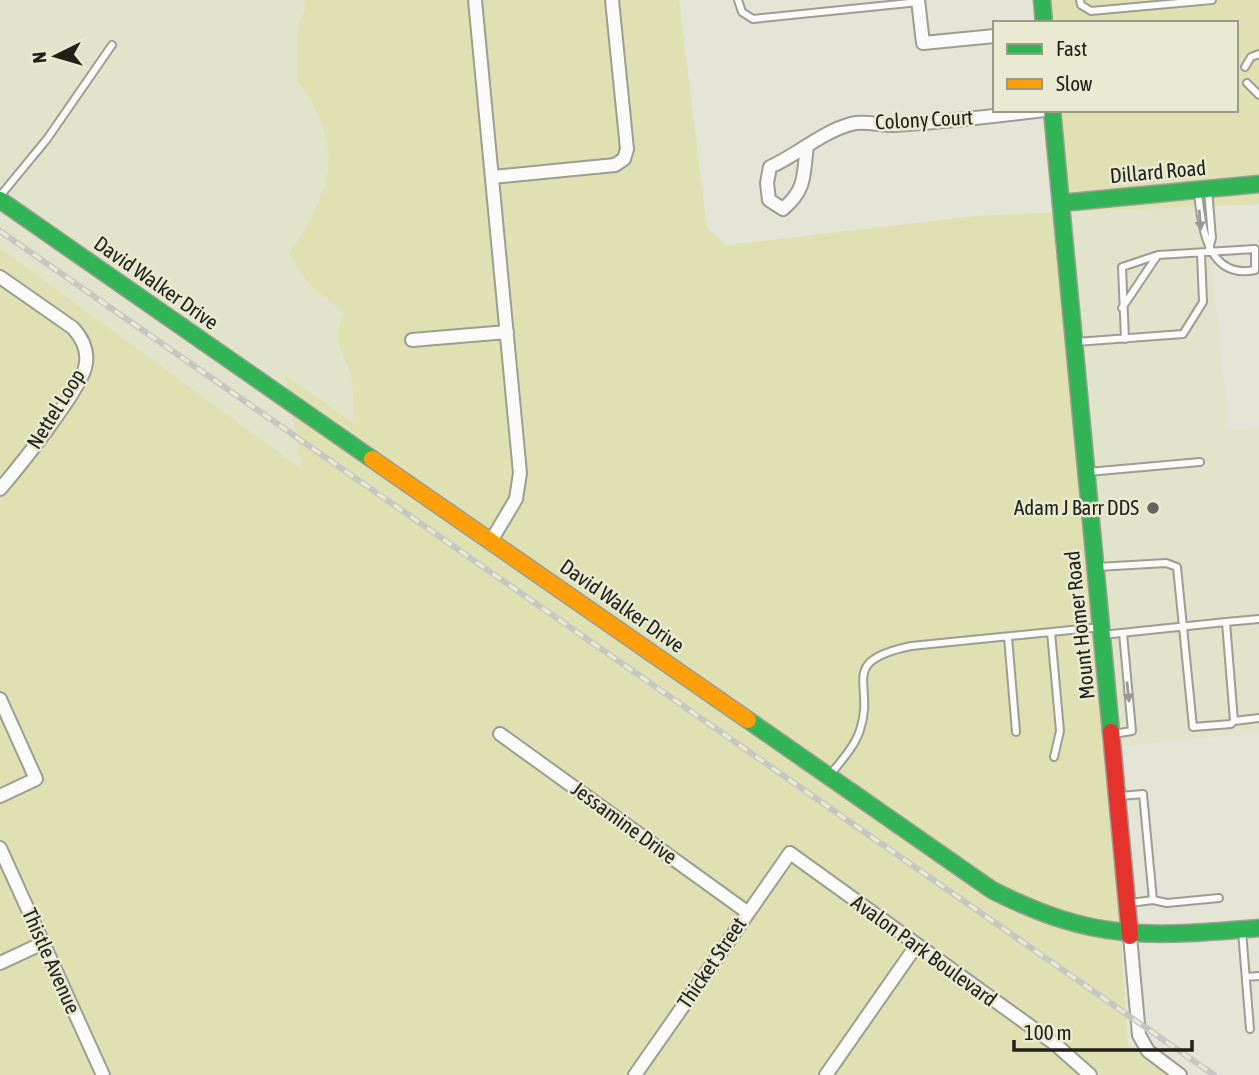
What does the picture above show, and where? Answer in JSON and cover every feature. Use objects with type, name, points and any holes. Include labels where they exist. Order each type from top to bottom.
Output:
[{"type":"street","points":[[475,0],[520,487],[516,499],[491,541]]},
{"type":"street","points":[[493,177],[615,165],[624,159],[627,149],[612,0]]},
{"type":"street","points":[[1042,0],[1044,21]]},
{"type":"street","points":[[918,1],[923,43],[993,36]]},
{"type":"street","name":"Colony Court","points":[[807,146],[806,175],[794,199],[783,209],[769,200],[767,183],[770,167],[793,157],[807,146],[854,123],[890,126],[1026,112]]},
{"type":"street","name":"Mount Homer Road","points":[[1052,112],[1119,796],[1139,1035],[1148,1051],[1180,1075]]},
{"type":"street","name":"Dillard Road","points":[[1061,203],[1259,184]]},
{"type":"street","name":"David Walker Drive","points":[[0,198],[992,890],[1028,910],[1069,926],[1130,936],[1259,928]]},
{"type":"street","name":"Nettel Loop","points":[[0,277],[73,328],[81,338],[86,357],[79,381],[0,489]]},
{"type":"street","points":[[412,340],[507,332]]},
{"type":"street","points":[[0,699],[36,779],[0,796]]},
{"type":"street","name":"Jessamine Drive","points":[[500,734],[747,912]]},
{"type":"street","name":"Thistle Avenue","points":[[0,848],[103,1075]]},
{"type":"street","name":"Thicket Street","points":[[635,1075],[790,853]]},
{"type":"street","name":"Avalon Park Boulevard","points":[[790,853],[1055,1044],[1090,1075]]},
{"type":"street","points":[[0,963],[43,943]]},
{"type":"street","points":[[832,1073],[916,946]]},
{"type":"lane","points":[[738,0],[742,12],[753,19],[918,1]]},
{"type":"lane","points":[[1080,0],[1081,5],[1091,11],[1212,0]]},
{"type":"lane","points":[[0,198],[47,139],[112,45]]},
{"type":"lane","points":[[1245,67],[1251,57],[1259,54]]},
{"type":"lane","points":[[1247,83],[1259,95]]},
{"type":"lane","points":[[1203,189],[1212,238],[1211,251]]},
{"type":"lane","points":[[1125,338],[1122,267],[1158,255],[1211,251],[1255,249],[1255,270],[1245,272],[1233,269],[1211,251]]},
{"type":"lane","points":[[1074,342],[1183,334],[1203,302],[1201,253]]},
{"type":"lane","points":[[1122,308],[1158,255]]},
{"type":"lane","points":[[1086,472],[1200,462]]},
{"type":"lane","points":[[1096,567],[1174,564],[1193,727],[1231,724],[1234,721],[1259,718]]},
{"type":"lane","points":[[829,776],[861,728],[861,679],[867,665],[885,652],[911,646],[1051,632],[1123,633],[1259,619]]},
{"type":"lane","points":[[1226,622],[1234,721]]},
{"type":"lane","points":[[1051,632],[1060,731],[1054,757]]},
{"type":"lane","points":[[1113,734],[1132,732],[1123,633]]},
{"type":"lane","points":[[1009,636],[1016,732]]},
{"type":"lane","points":[[1119,796],[1143,794],[1153,900]]},
{"type":"lane","points":[[1128,904],[1153,900],[1167,903],[1219,898]]},
{"type":"lane","points":[[1242,929],[1250,1029]]},
{"type":"lane","points":[[1246,977],[1259,976]]},
{"type":"shaded area","points":[[0,0],[304,0],[305,10],[298,26],[297,82],[304,88],[328,136],[327,185],[321,204],[289,255],[311,286],[344,313],[339,352],[352,381],[353,424],[284,375],[288,391],[0,193]]},
{"type":"shaded area","points":[[1205,206],[1229,430],[1259,428],[1259,732],[1121,746],[1069,212]]},
{"type":"shaded area","points":[[0,208],[291,409],[304,471],[0,248]]},
{"type":"green space","points":[[304,0],[679,0],[707,228],[727,245],[975,216],[1055,212],[1107,747],[1120,929],[1071,920],[996,885],[288,391],[284,374],[353,423],[352,383],[338,342],[344,313],[311,286],[289,255],[318,204],[328,171],[325,134],[308,96],[297,82],[298,26],[305,10]]},
{"type":"green space","points":[[1050,0],[1259,0],[1259,178],[1068,196],[1060,112],[1238,112],[1238,21],[1052,21]]},
{"type":"green space","points":[[1259,190],[1259,204],[1069,212],[1069,208]]},
{"type":"green space","points":[[0,248],[303,470],[291,409],[987,894],[1019,911],[1068,931],[1121,941],[1128,1045],[1186,1075],[0,1075]]},
{"type":"railway","points":[[0,231],[1214,1075]]},
{"type":"traffic: fast","points":[[1042,0],[1044,21]]},
{"type":"traffic: fast","points":[[1052,112],[1111,732]]},
{"type":"traffic: fast","points":[[1061,203],[1259,184]]},
{"type":"traffic: fast","points":[[0,200],[372,459]]},
{"type":"traffic: fast","points":[[748,720],[992,890],[1028,907],[1061,919],[1122,932],[1153,934],[1259,928]]},
{"type":"traffic: slow","points":[[372,459],[748,720]]},
{"type":"traffic: jam","points":[[1111,732],[1130,936]]},
{"type":"place","name":"Adam J Barr DDS","points":[[1153,508]]}]
